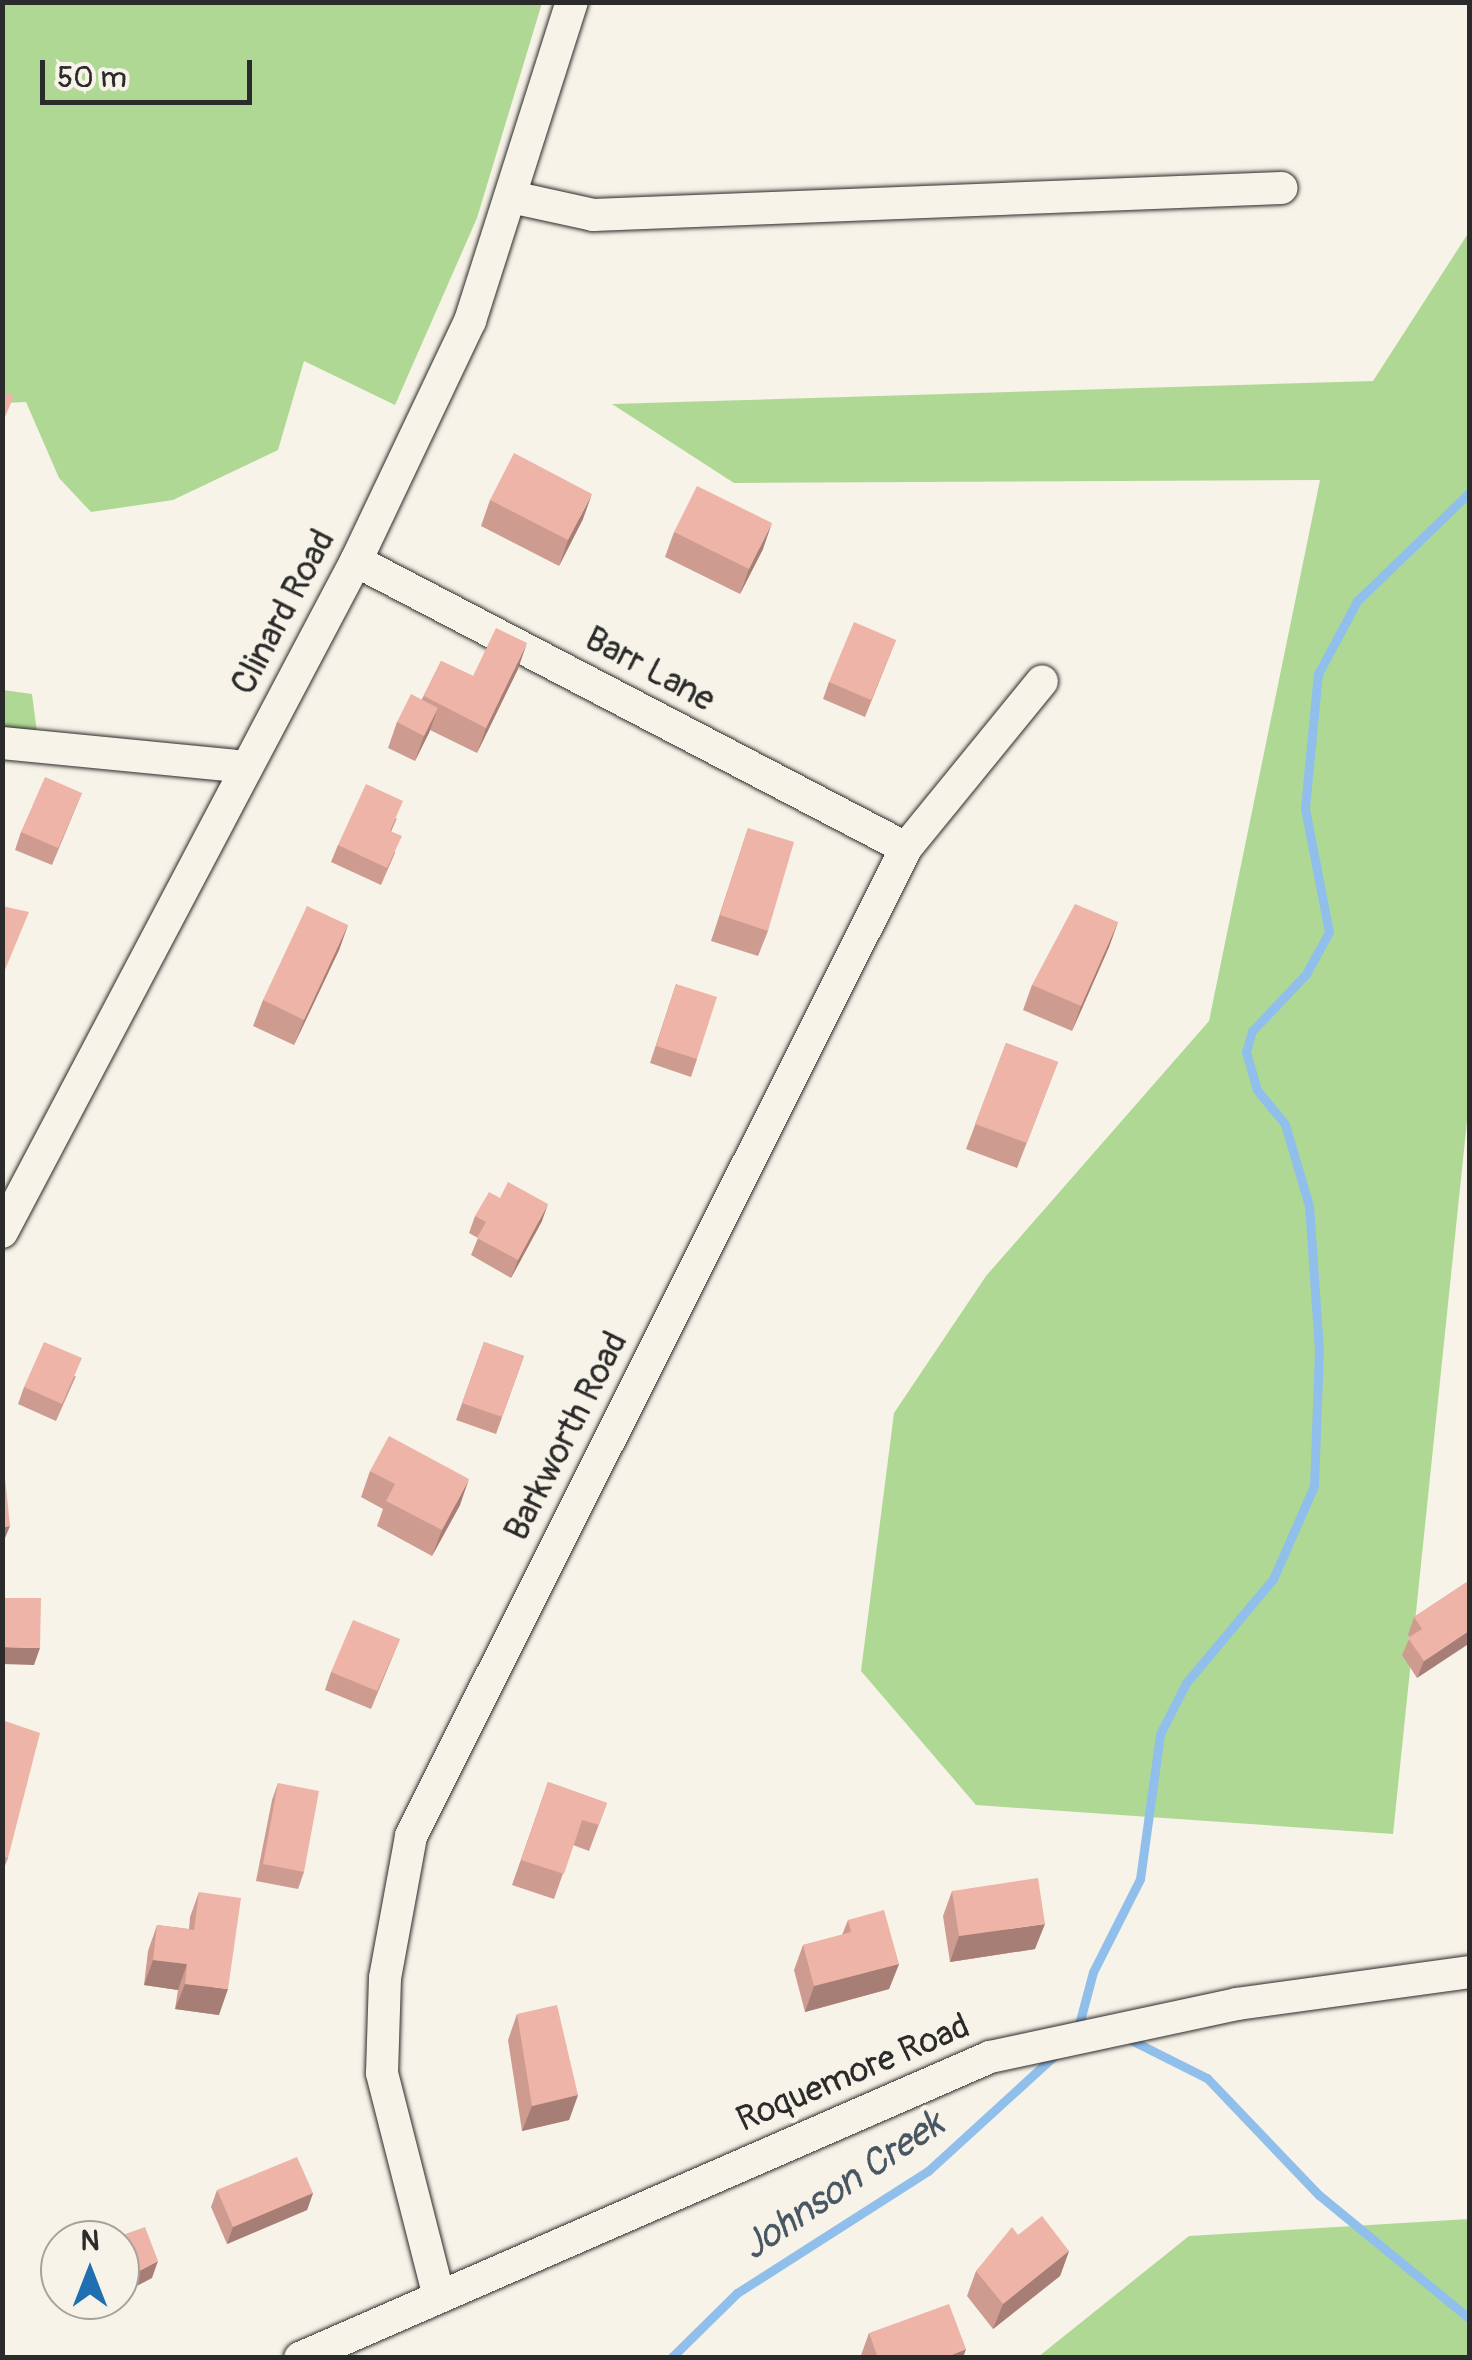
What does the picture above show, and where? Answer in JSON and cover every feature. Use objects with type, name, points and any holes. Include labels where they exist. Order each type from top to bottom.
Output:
[{"type":"street","name":"Clinard Road","points":[[2,1232],[356,561],[516,198],[572,2]]},
{"type":"street","points":[[516,198],[593,215],[1281,188]]},
{"type":"street","name":"Barr Lane","points":[[356,561],[906,848]]},
{"type":"street","name":"Barkworth Road","points":[[438,2293],[382,2073],[385,1978],[410,1836],[906,848],[1042,681]]},
{"type":"street","points":[[2,743],[247,767]]},
{"type":"street","name":"Roquemore Road","points":[[300,2358],[438,2293],[990,2056],[1237,2004],[1470,1972]]},
{"type":"green space","points":[[2,3],[542,3],[477,218],[395,405],[304,361],[278,450],[173,500],[91,512],[59,478],[26,402],[3,403]]},
{"type":"green space","points":[[1469,232],[1470,1092],[1393,1834],[976,1805],[861,1671],[894,1413],[986,1276],[1209,1021],[1320,480],[734,483],[612,404],[1373,381]]},
{"type":"green space","points":[[3,690],[32,694],[38,740],[3,735]]},
{"type":"green space","points":[[1469,2219],[1469,2357],[1038,2357],[1189,2236]]},
{"type":"building","points":[[2,391],[14,396],[2,424]]},
{"type":"building","points":[[514,453],[592,494],[568,540],[490,500]]},
{"type":"building","points":[[697,486],[772,523],[749,569],[674,532]]},
{"type":"building","points":[[854,622],[896,640],[871,700],[829,682]]},
{"type":"building","points":[[496,628],[527,643],[486,728],[424,696],[441,661],[473,676]]},
{"type":"building","points":[[411,694],[438,708],[424,736],[397,722]]},
{"type":"building","points":[[45,777],[82,793],[58,848],[21,832]]},
{"type":"building","points":[[366,784],[403,801],[390,831],[402,836],[387,868],[338,845]]},
{"type":"building","points":[[748,828],[794,842],[768,931],[720,915]]},
{"type":"building","points":[[1075,904],[1118,922],[1081,1006],[1032,985]]},
{"type":"building","points":[[2,906],[29,912],[2,977]]},
{"type":"building","points":[[307,906],[348,925],[304,1020],[263,1000]]},
{"type":"building","points":[[676,984],[717,997],[697,1059],[656,1046]]},
{"type":"building","points":[[1006,1043],[1058,1062],[1027,1143],[975,1124]]},
{"type":"building","points":[[508,1182],[548,1204],[518,1260],[477,1238],[486,1222],[475,1216],[489,1192],[500,1198]]},
{"type":"building","points":[[44,1342],[82,1358],[62,1404],[24,1387]]},
{"type":"building","points":[[484,1342],[524,1356],[502,1417],[462,1403]]},
{"type":"building","points":[[389,1436],[469,1479],[442,1530],[386,1501],[395,1484],[370,1471]]},
{"type":"building","points":[[5,1478],[10,1526],[2,1527],[2,1479]]},
{"type":"building","points":[[1467,1582],[1470,1630],[1424,1661],[1408,1638],[1422,1629],[1414,1617]]},
{"type":"building","points":[[2,1598],[41,1598],[40,1648],[2,1647]]},
{"type":"building","points":[[353,1620],[400,1639],[377,1691],[331,1672]]},
{"type":"building","points":[[2,1720],[40,1733],[8,1858],[2,1856]]},
{"type":"building","points":[[548,1782],[607,1803],[599,1825],[582,1820],[564,1874],[521,1860]]},
{"type":"building","points":[[278,1783],[319,1791],[304,1872],[263,1864]]},
{"type":"building","points":[[1038,1878],[1045,1924],[959,1936],[952,1891]]},
{"type":"building","points":[[199,1892],[241,1898],[228,1989],[185,1984],[187,1964],[153,1960],[157,1925],[194,1930]]},
{"type":"building","points":[[884,1910],[899,1964],[814,1986],[803,1945],[851,1932],[848,1920]]},
{"type":"building","points":[[557,2005],[578,2095],[532,2106],[517,2014]]},
{"type":"building","points":[[297,2157],[313,2193],[233,2227],[217,2190]]},
{"type":"building","points":[[1042,2216],[1069,2251],[1003,2304],[976,2271],[1012,2227],[1018,2235]]},
{"type":"building","points":[[145,2227],[158,2261],[140,2270],[140,2229]]},
{"type":"building","points":[[949,2304],[966,2349],[944,2358],[878,2358],[869,2333]]},
{"type":"waterway","points":[[1077,2032],[1093,1972],[1140,1879],[1160,1734],[1186,1683],[1273,1579],[1314,1486],[1319,1351],[1309,1206],[1285,1124],[1257,1090],[1246,1052],[1252,1031],[1306,974],[1329,932],[1305,808],[1318,674],[1357,601],[1470,492]]},
{"type":"waterway","name":"Johnson Creek","points":[[1129,2039],[1207,2078],[1319,2195],[1470,2319]]},
{"type":"waterway","name":"Johnson Creek","points":[[671,2358],[737,2293],[928,2171],[1056,2054]]}]
